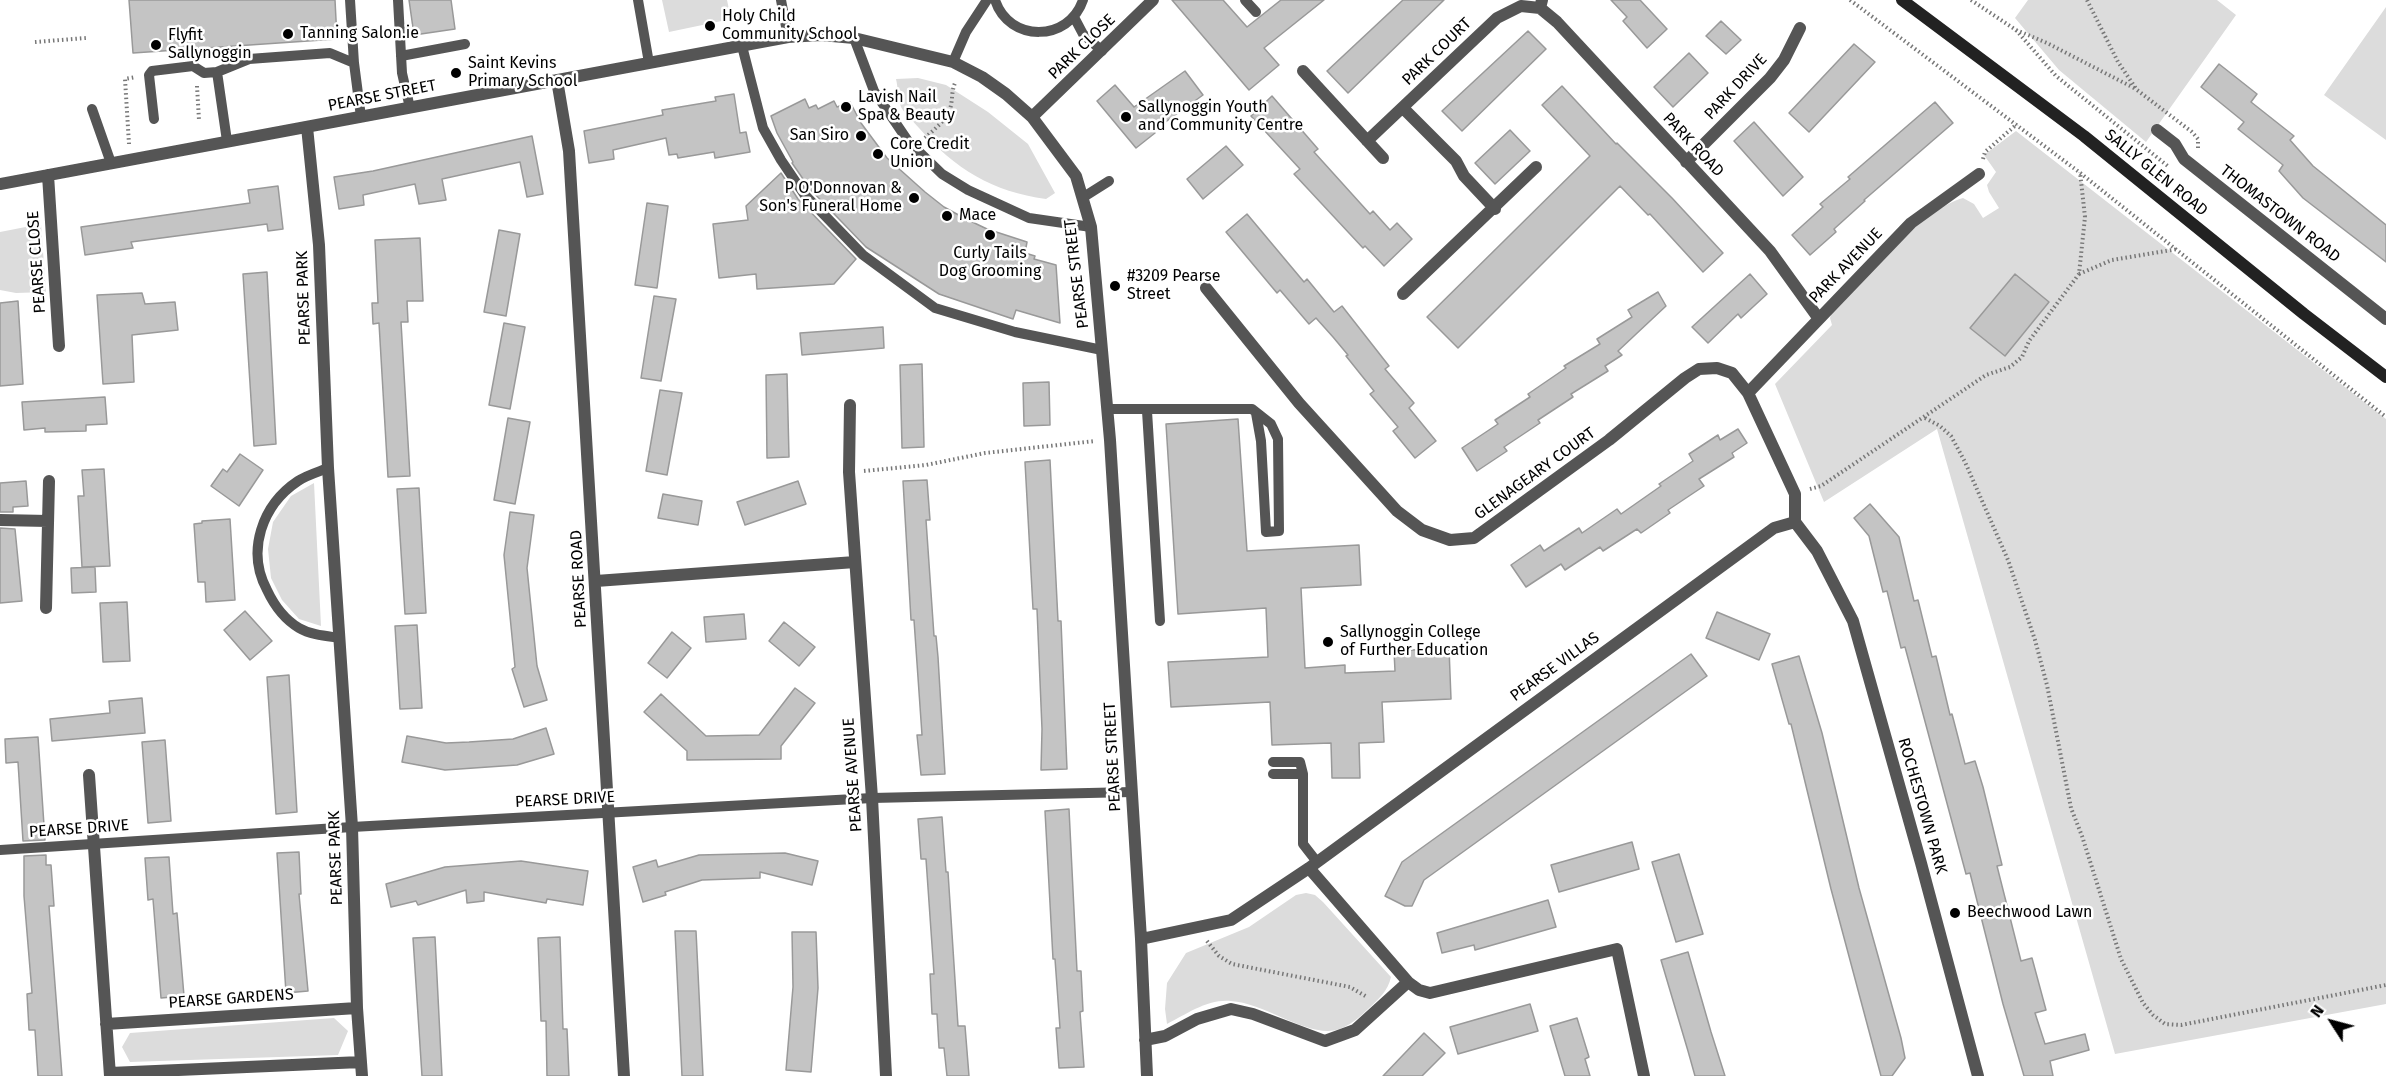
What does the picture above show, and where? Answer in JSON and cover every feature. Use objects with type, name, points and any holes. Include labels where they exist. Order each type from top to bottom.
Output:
[{"type":"main road","name":"SALLY GLEN ROAD","points":[[1902,0],[2084,136],[2304,314],[2386,376]]},
{"type":"street","name":"PARK CLOSE","points":[[1032,117],[1153,0]]},
{"type":"street","name":"PARK COURT","points":[[1367,141],[1497,18],[1521,6],[1541,4]]},
{"type":"street","name":"PARK ROAD","points":[[1541,4],[1770,251],[1819,319]]},
{"type":"street","name":"PARK DRIVE","points":[[1686,162],[1770,78],[1784,60],[1800,28]]},
{"type":"street","name":"PEARSE STREET","points":[[0,184],[788,37],[821,35],[854,38],[952,62],[1006,94],[1032,117],[1076,176],[1091,227],[1108,409],[1141,939],[1147,1076]]},
{"type":"street","points":[[1303,71],[1383,158]]},
{"type":"street","name":"PEARSE ROAD","points":[[558,80],[569,151],[624,1076]]},
{"type":"street","points":[[1403,108],[1456,161],[1464,176],[1495,209]]},
{"type":"street","name":"PEARSE PARK","points":[[307,127],[319,245],[328,468],[352,827],[357,1008],[362,1076]]},
{"type":"street","name":"THOMASTOWN ROAD","points":[[2157,130],[2175,144],[2184,159],[2386,319]]},
{"type":"street","points":[[1403,294],[1495,209],[1536,167]]},
{"type":"street","name":"PARK AVENUE","points":[[1748,393],[1911,223],[1979,174]]},
{"type":"street","name":"PEARSE CLOSE","points":[[48,175],[59,346]]},
{"type":"street","name":"GLENAGEARY COURT","points":[[1206,288],[1299,403],[1397,511],[1422,530],[1450,540],[1474,538],[1609,440],[1685,378],[1699,369],[1717,368],[1732,374],[1748,393],[1795,494],[1795,522]]},
{"type":"street","name":"PEARSE AVENUE","points":[[850,405],[849,472],[872,798],[886,1076]]},
{"type":"street","points":[[46,608],[49,481]]},
{"type":"street","points":[[0,520],[48,521]]},
{"type":"street","name":"ROCHESTOWN PARK","points":[[1795,522],[1817,550],[1852,621],[1918,851],[1978,1076]]},
{"type":"street","name":"PEARSE VILLAS","points":[[1141,939],[1231,920],[1313,865],[1773,528],[1795,522]]},
{"type":"street","points":[[596,581],[855,562]]},
{"type":"street","points":[[89,775],[110,1074],[361,1062]]},
{"type":"street","points":[[1313,865],[1408,982],[1419,990],[1430,993],[1617,949],[1644,1076]]},
{"type":"street","points":[[1145,1040],[1165,1036],[1197,1019],[1231,1009],[1253,1014],[1325,1041],[1354,1030],[1408,982]]},
{"type":"street","name":"PEARSE GARDENS","points":[[106,1024],[357,1008]]},
{"type":"lane","points":[[350,0],[354,63],[361,117]]},
{"type":"lane","points":[[398,0],[402,72],[410,108]]},
{"type":"lane","points":[[638,0],[649,63]]},
{"type":"lane","points":[[781,0],[788,37]]},
{"type":"lane","points":[[952,62],[966,32],[987,0]]},
{"type":"lane","points":[[995,0],[1002,14],[1011,23],[1032,33],[1055,30],[1065,25],[1074,17],[1083,0]]},
{"type":"lane","points":[[1245,0],[1256,12]]},
{"type":"lane","points":[[1074,17],[1083,34],[1102,51]]},
{"type":"lane","points":[[854,38],[874,91],[915,148],[942,174],[968,190],[1029,218],[1091,227]]},
{"type":"lane","points":[[401,56],[465,44]]},
{"type":"lane","points":[[742,46],[763,128],[781,160],[804,194],[863,255],[935,308],[1015,332],[1102,350]]},
{"type":"lane","points":[[154,119],[149,75],[152,71],[194,66],[204,73],[217,72],[249,59],[330,53],[354,63]]},
{"type":"lane","points":[[217,72],[227,141]]},
{"type":"lane","points":[[92,109],[111,163]]},
{"type":"lane","points":[[1082,198],[1109,181]]},
{"type":"lane","points":[[1108,409],[1132,408],[1147,411],[1252,409],[1271,424],[1278,439],[1279,531],[1266,532],[1257,413]]},
{"type":"lane","points":[[1147,411],[1160,621]]},
{"type":"lane","points":[[328,468],[297,482],[278,499],[261,526],[257,556],[263,583],[274,604],[287,620],[300,629],[340,638]]},
{"type":"lane","points":[[1273,762],[1300,762],[1303,774],[1303,844],[1313,865]]},
{"type":"lane","points":[[1274,774],[1303,774]]},
{"type":"lane","name":"PEARSE DRIVE","points":[[0,850],[352,827],[872,798],[1132,792]]},
{"type":"path","points":[[1850,0],[2017,124],[2178,249],[2386,417]]},
{"type":"path","points":[[1971,0],[2016,30],[2047,43],[2137,90],[2198,139],[2198,159],[2193,166]]},
{"type":"path","points":[[2087,0],[2118,62],[2137,90]]},
{"type":"path","points":[[35,42],[86,38]]},
{"type":"path","points":[[915,148],[945,119],[950,109],[953,86],[965,68]]},
{"type":"path","points":[[1979,174],[1985,152],[2017,124]]},
{"type":"path","points":[[2079,172],[2085,217],[2079,274]]},
{"type":"path","points":[[1795,494],[1821,486],[1986,375],[2010,367],[2022,357],[2029,341],[2079,274],[2112,260],[2178,249]]},
{"type":"path","points":[[1924,418],[1940,426],[1951,436],[1965,462],[2008,560],[2047,685],[2071,808],[2121,960],[2143,1003],[2165,1024],[2181,1025],[2386,985]]},
{"type":"path","points":[[849,472],[926,465],[985,453],[1110,440]]},
{"type":"path","points":[[1201,927],[1209,946],[1232,964],[1350,987],[1380,1008]]},
{"type":"shaded area","points":[[662,0],[727,0],[731,19],[669,32]]},
{"type":"shaded area","points":[[2028,0],[2217,0],[2236,15],[2146,142],[2059,70],[2015,18]]},
{"type":"shaded area","points":[[2386,7],[2386,140],[2324,95]]},
{"type":"shaded area","points":[[918,78],[946,85],[988,112],[1028,144],[1055,193],[1046,199],[1027,196],[992,184],[961,167],[933,143],[901,107],[896,79]]},
{"type":"shaded area","points":[[2016,131],[2386,419],[2386,1004],[2115,1054],[1937,429],[1824,502],[1775,384],[1832,325],[1830,318],[1832,311],[1893,247],[1928,216],[1963,198],[1974,204],[1983,218],[1999,208],[1987,185],[1996,172],[1984,155]]},
{"type":"shaded area","points":[[41,224],[46,292],[16,293],[0,290],[0,232]]},
{"type":"shaded area","points":[[314,483],[321,626],[299,619],[282,600],[271,578],[268,549],[273,522],[291,496]]},
{"type":"shaded area","points":[[1306,893],[1315,895],[1323,902],[1391,977],[1379,999],[1359,1018],[1339,1029],[1317,1030],[1243,1003],[1222,1001],[1205,1005],[1167,1024],[1165,1009],[1167,983],[1186,953],[1249,927],[1296,895]]},
{"type":"shaded area","points":[[334,1018],[348,1031],[338,1055],[130,1062],[122,1047],[130,1033]]},
{"type":"building","points":[[129,0],[335,0],[337,39],[133,53]]},
{"type":"building","points":[[409,0],[451,0],[455,29],[414,35]]},
{"type":"building","points":[[1172,0],[1223,0],[1247,27],[1281,0],[1324,0],[1264,48],[1279,65],[1249,90]]},
{"type":"building","points":[[1403,0],[1444,0],[1348,93],[1327,71]]},
{"type":"building","points":[[1611,0],[1640,0],[1667,29],[1647,48],[1623,21],[1627,17]]},
{"type":"building","points":[[1721,21],[1741,40],[1726,54],[1706,36]]},
{"type":"building","points":[[1528,31],[1546,49],[1462,131],[1442,111]]},
{"type":"building","points":[[1854,44],[1875,62],[1809,132],[1789,113]]},
{"type":"building","points":[[1689,53],[1708,73],[1673,107],[1654,87]]},
{"type":"building","points":[[2219,64],[2257,94],[2251,102],[2294,136],[2290,140],[2313,166],[2386,225],[2386,262],[2303,198],[2279,171],[2283,165],[2238,129],[2244,122],[2201,87]]},
{"type":"building","points":[[1185,71],[1203,95],[1153,131],[1155,133],[1136,148],[1097,101],[1115,85],[1134,107]]},
{"type":"building","points":[[1562,86],[1723,253],[1703,272],[1650,214],[1648,215],[1620,186],[1458,348],[1427,317],[1590,156],[1542,105]]},
{"type":"building","points":[[734,94],[740,133],[746,132],[750,152],[715,158],[714,152],[678,158],[677,154],[669,155],[666,138],[613,150],[614,159],[589,163],[584,131],[663,115],[662,110],[716,101],[715,97]]},
{"type":"building","points":[[1272,96],[1318,149],[1314,152],[1370,214],[1373,211],[1390,230],[1397,223],[1412,239],[1384,266],[1365,246],[1363,248],[1294,174],[1300,169],[1251,116]]},
{"type":"building","points":[[805,99],[809,108],[816,105],[818,109],[834,101],[837,107],[850,102],[861,123],[887,158],[925,192],[944,207],[964,218],[987,229],[1027,242],[1025,253],[1035,256],[1034,259],[1056,265],[1060,323],[1016,310],[1013,319],[939,294],[866,247],[810,189],[792,163],[777,133],[771,116]]},
{"type":"building","points":[[1935,102],[1953,123],[1864,200],[1834,229],[1836,232],[1810,255],[1792,235],[1823,207],[1820,204],[1850,179],[1848,177]]},
{"type":"building","points":[[1754,122],[1803,177],[1783,196],[1734,141]]},
{"type":"building","points":[[1510,130],[1530,151],[1495,184],[1475,163]]},
{"type":"building","points":[[532,136],[543,194],[527,197],[520,162],[442,179],[446,200],[419,204],[415,184],[363,195],[364,205],[339,209],[334,177],[373,171]]},
{"type":"building","points":[[1226,146],[1243,165],[1203,199],[1187,179]]},
{"type":"building","points":[[781,173],[798,199],[856,259],[834,284],[757,289],[756,274],[719,278],[713,224],[748,220],[746,206]]},
{"type":"building","points":[[278,186],[283,229],[268,231],[267,224],[131,242],[133,248],[85,255],[81,227],[250,203],[248,190]]},
{"type":"building","points":[[647,203],[668,206],[657,288],[635,285]]},
{"type":"building","points":[[1247,214],[1304,282],[1307,279],[1334,312],[1342,306],[1389,366],[1385,369],[1414,403],[1409,408],[1436,441],[1415,458],[1393,431],[1398,427],[1370,394],[1374,391],[1333,337],[1316,318],[1309,324],[1280,290],[1277,293],[1226,232]]},
{"type":"building","points":[[499,230],[520,234],[506,316],[484,312]]},
{"type":"building","points":[[420,238],[423,301],[407,301],[408,322],[401,322],[410,476],[388,477],[379,323],[373,324],[372,303],[378,303],[375,240]]},
{"type":"building","points":[[267,272],[276,444],[254,446],[243,274]]},
{"type":"building","points":[[1750,274],[1767,294],[1741,318],[1738,314],[1708,343],[1692,327]]},
{"type":"building","points":[[2015,274],[2049,302],[2005,356],[1970,328]]},
{"type":"building","points":[[1658,292],[1666,306],[1618,351],[1622,355],[1605,366],[1608,371],[1571,394],[1573,397],[1538,420],[1540,423],[1504,447],[1507,451],[1477,471],[1462,448],[1498,424],[1495,420],[1530,397],[1528,394],[1566,368],[1564,366],[1600,344],[1597,339],[1632,317],[1628,310]]},
{"type":"building","points":[[142,293],[145,304],[175,302],[178,330],[132,335],[134,382],[103,384],[97,295]]},
{"type":"building","points":[[654,296],[676,299],[661,381],[641,378]]},
{"type":"building","points":[[18,301],[23,384],[0,386],[0,303]]},
{"type":"building","points":[[504,323],[525,327],[510,409],[489,405]]},
{"type":"building","points":[[883,327],[884,348],[802,355],[800,333]]},
{"type":"building","points":[[922,364],[924,447],[902,448],[900,365]]},
{"type":"building","points":[[787,374],[789,457],[767,458],[766,375]]},
{"type":"building","points":[[1049,382],[1050,425],[1024,426],[1023,383]]},
{"type":"building","points":[[660,390],[682,393],[667,475],[646,471]]},
{"type":"building","points":[[105,397],[107,424],[86,425],[86,431],[45,432],[45,428],[24,430],[22,402]]},
{"type":"building","points":[[508,418],[530,422],[515,504],[494,500]]},
{"type":"building","points":[[1238,419],[1247,551],[1359,545],[1361,585],[1301,588],[1305,668],[1345,665],[1345,673],[1395,671],[1394,651],[1449,648],[1451,699],[1382,702],[1384,742],[1359,743],[1360,778],[1332,778],[1331,743],[1272,745],[1270,702],[1171,707],[1168,662],[1268,657],[1266,608],[1178,614],[1166,424]]},
{"type":"building","points":[[1738,429],[1747,443],[1732,453],[1734,457],[1699,479],[1704,486],[1668,510],[1670,513],[1641,533],[1637,529],[1603,551],[1600,547],[1565,570],[1561,564],[1526,587],[1511,565],[1540,545],[1544,551],[1579,528],[1582,533],[1617,509],[1621,514],[1693,461],[1689,454],[1718,435],[1720,440]]},
{"type":"building","points":[[240,454],[263,470],[239,506],[211,486],[223,469],[227,472]]},
{"type":"building","points":[[1050,460],[1058,621],[1061,621],[1067,769],[1041,770],[1042,729],[1037,609],[1033,609],[1025,462]]},
{"type":"building","points":[[104,469],[110,566],[82,567],[78,496],[84,496],[82,470]]},
{"type":"building","points":[[927,480],[930,520],[926,520],[945,774],[921,775],[917,735],[922,735],[914,620],[911,620],[903,481]]},
{"type":"building","points":[[26,481],[28,506],[13,507],[13,512],[0,512],[0,483]]},
{"type":"building","points":[[798,481],[806,504],[745,525],[737,502]]},
{"type":"building","points":[[419,488],[426,613],[405,614],[397,489]]},
{"type":"building","points":[[663,494],[702,501],[698,525],[658,518]]},
{"type":"building","points":[[1870,504],[1899,537],[1914,601],[1918,600],[1932,657],[1936,656],[1965,764],[1975,761],[2002,865],[1997,866],[2021,961],[2032,958],[2046,1010],[2035,1013],[2045,1044],[2085,1034],[2089,1050],[2050,1061],[2053,1076],[2024,1076],[1970,873],[1966,874],[1905,647],[1901,648],[1887,591],[1883,592],[1869,536],[1854,518]]},
{"type":"building","points":[[510,512],[534,515],[527,568],[537,666],[547,700],[524,707],[512,669],[515,667],[504,555]]},
{"type":"building","points":[[230,519],[235,600],[206,602],[205,582],[198,582],[194,524],[202,523],[202,521]]},
{"type":"building","points":[[0,528],[15,529],[22,601],[0,603]]},
{"type":"building","points":[[95,567],[96,592],[72,593],[71,568]]},
{"type":"building","points":[[127,602],[130,661],[103,662],[100,603]]},
{"type":"building","points":[[245,611],[272,641],[250,660],[224,630]]},
{"type":"building","points":[[1717,612],[1770,634],[1759,660],[1706,638]]},
{"type":"building","points":[[744,614],[746,639],[706,642],[704,617]]},
{"type":"building","points":[[784,622],[815,647],[799,666],[769,641]]},
{"type":"building","points":[[417,625],[422,708],[400,709],[395,626]]},
{"type":"building","points":[[672,632],[691,648],[667,678],[648,663]]},
{"type":"building","points":[[1691,654],[1707,676],[1424,880],[1412,906],[1405,906],[1385,896],[1402,862]]},
{"type":"building","points":[[1799,656],[1822,733],[1859,888],[1901,1038],[1905,1058],[1892,1076],[1881,1076],[1831,889],[1791,724],[1789,724],[1772,664]]},
{"type":"building","points":[[289,675],[297,812],[276,814],[267,677]]},
{"type":"building","points":[[795,688],[815,703],[781,746],[781,759],[687,760],[687,751],[644,712],[661,694],[706,736],[759,735]]},
{"type":"building","points":[[142,698],[145,733],[52,741],[50,719],[110,713],[109,701]]},
{"type":"building","points":[[546,728],[554,754],[517,765],[445,770],[402,762],[407,736],[446,743],[469,742],[513,739]]},
{"type":"building","points":[[38,737],[45,840],[23,841],[18,762],[6,763],[5,739]]},
{"type":"building","points":[[165,740],[171,821],[148,823],[142,742]]},
{"type":"building","points":[[1069,809],[1077,971],[1081,971],[1083,1011],[1080,1012],[1084,1067],[1059,1068],[1056,1028],[1060,1028],[1055,959],[1053,959],[1045,811]]},
{"type":"building","points":[[942,817],[958,1026],[965,1026],[969,1076],[947,1076],[944,1048],[939,1048],[937,1014],[932,1014],[930,974],[934,974],[926,859],[921,859],[918,819]]},
{"type":"building","points":[[1632,842],[1639,869],[1559,892],[1551,865]]},
{"type":"building","points":[[299,852],[301,894],[299,894],[308,991],[286,993],[277,853]]},
{"type":"building","points":[[785,853],[818,861],[812,885],[760,872],[760,878],[702,880],[643,902],[633,867],[656,860],[658,867],[699,855]]},
{"type":"building","points":[[1679,854],[1703,934],[1676,942],[1652,862]]},
{"type":"building","points":[[46,855],[46,865],[51,865],[54,906],[49,906],[62,1076],[38,1076],[35,1030],[29,1030],[27,994],[32,993],[24,896],[24,856]]},
{"type":"building","points":[[169,857],[173,914],[177,913],[184,996],[161,998],[153,899],[148,900],[145,858]]},
{"type":"building","points":[[521,861],[588,871],[583,905],[547,899],[546,903],[484,892],[484,901],[467,903],[466,890],[418,905],[416,901],[391,907],[386,884],[445,867]]},
{"type":"building","points":[[1548,900],[1556,927],[1475,950],[1474,945],[1442,953],[1437,933]]},
{"type":"building","points":[[675,931],[696,931],[703,1076],[682,1076]]},
{"type":"building","points":[[792,932],[816,932],[818,988],[811,1072],[786,1070],[793,987]]},
{"type":"building","points":[[435,937],[442,1076],[422,1076],[413,938]]},
{"type":"building","points":[[560,937],[563,1029],[567,1029],[569,1076],[547,1076],[546,1021],[541,1021],[538,938]]},
{"type":"building","points":[[1688,952],[1725,1076],[1695,1076],[1661,960]]},
{"type":"building","points":[[1530,1004],[1538,1031],[1458,1054],[1450,1027]]},
{"type":"building","points":[[1577,1018],[1589,1057],[1585,1059],[1590,1076],[1565,1076],[1550,1026]]},
{"type":"building","points":[[1424,1033],[1445,1053],[1422,1076],[1383,1076]]},
{"type":"place","name":"Holy Child Community School","points":[[710,26]]},
{"type":"place","name":"Tanning Salon.ie","points":[[288,34]]},
{"type":"place","name":"Flyfit Sallynoggin","points":[[156,45]]},
{"type":"place","name":"Saint Kevins Primary School","points":[[456,73]]},
{"type":"place","name":"Lavish Nail Spa & Beauty","points":[[846,107]]},
{"type":"place","name":"Sallynoggin Youth and Community Centre","points":[[1126,117]]},
{"type":"place","name":"San Siro","points":[[861,136]]},
{"type":"place","name":"Core Credit Union","points":[[878,154]]},
{"type":"place","name":"P O'Donnovan & Son's Funeral Home","points":[[914,198]]},
{"type":"place","name":"Mace","points":[[947,216]]},
{"type":"place","name":"Curly Tails Dog Grooming","points":[[990,235]]},
{"type":"place","name":"#3209 Pearse Street","points":[[1115,286]]},
{"type":"place","name":"Sallynoggin College of Further Education","points":[[1328,642]]},
{"type":"place","name":"Beechwood Lawn","points":[[1955,913]]}]
